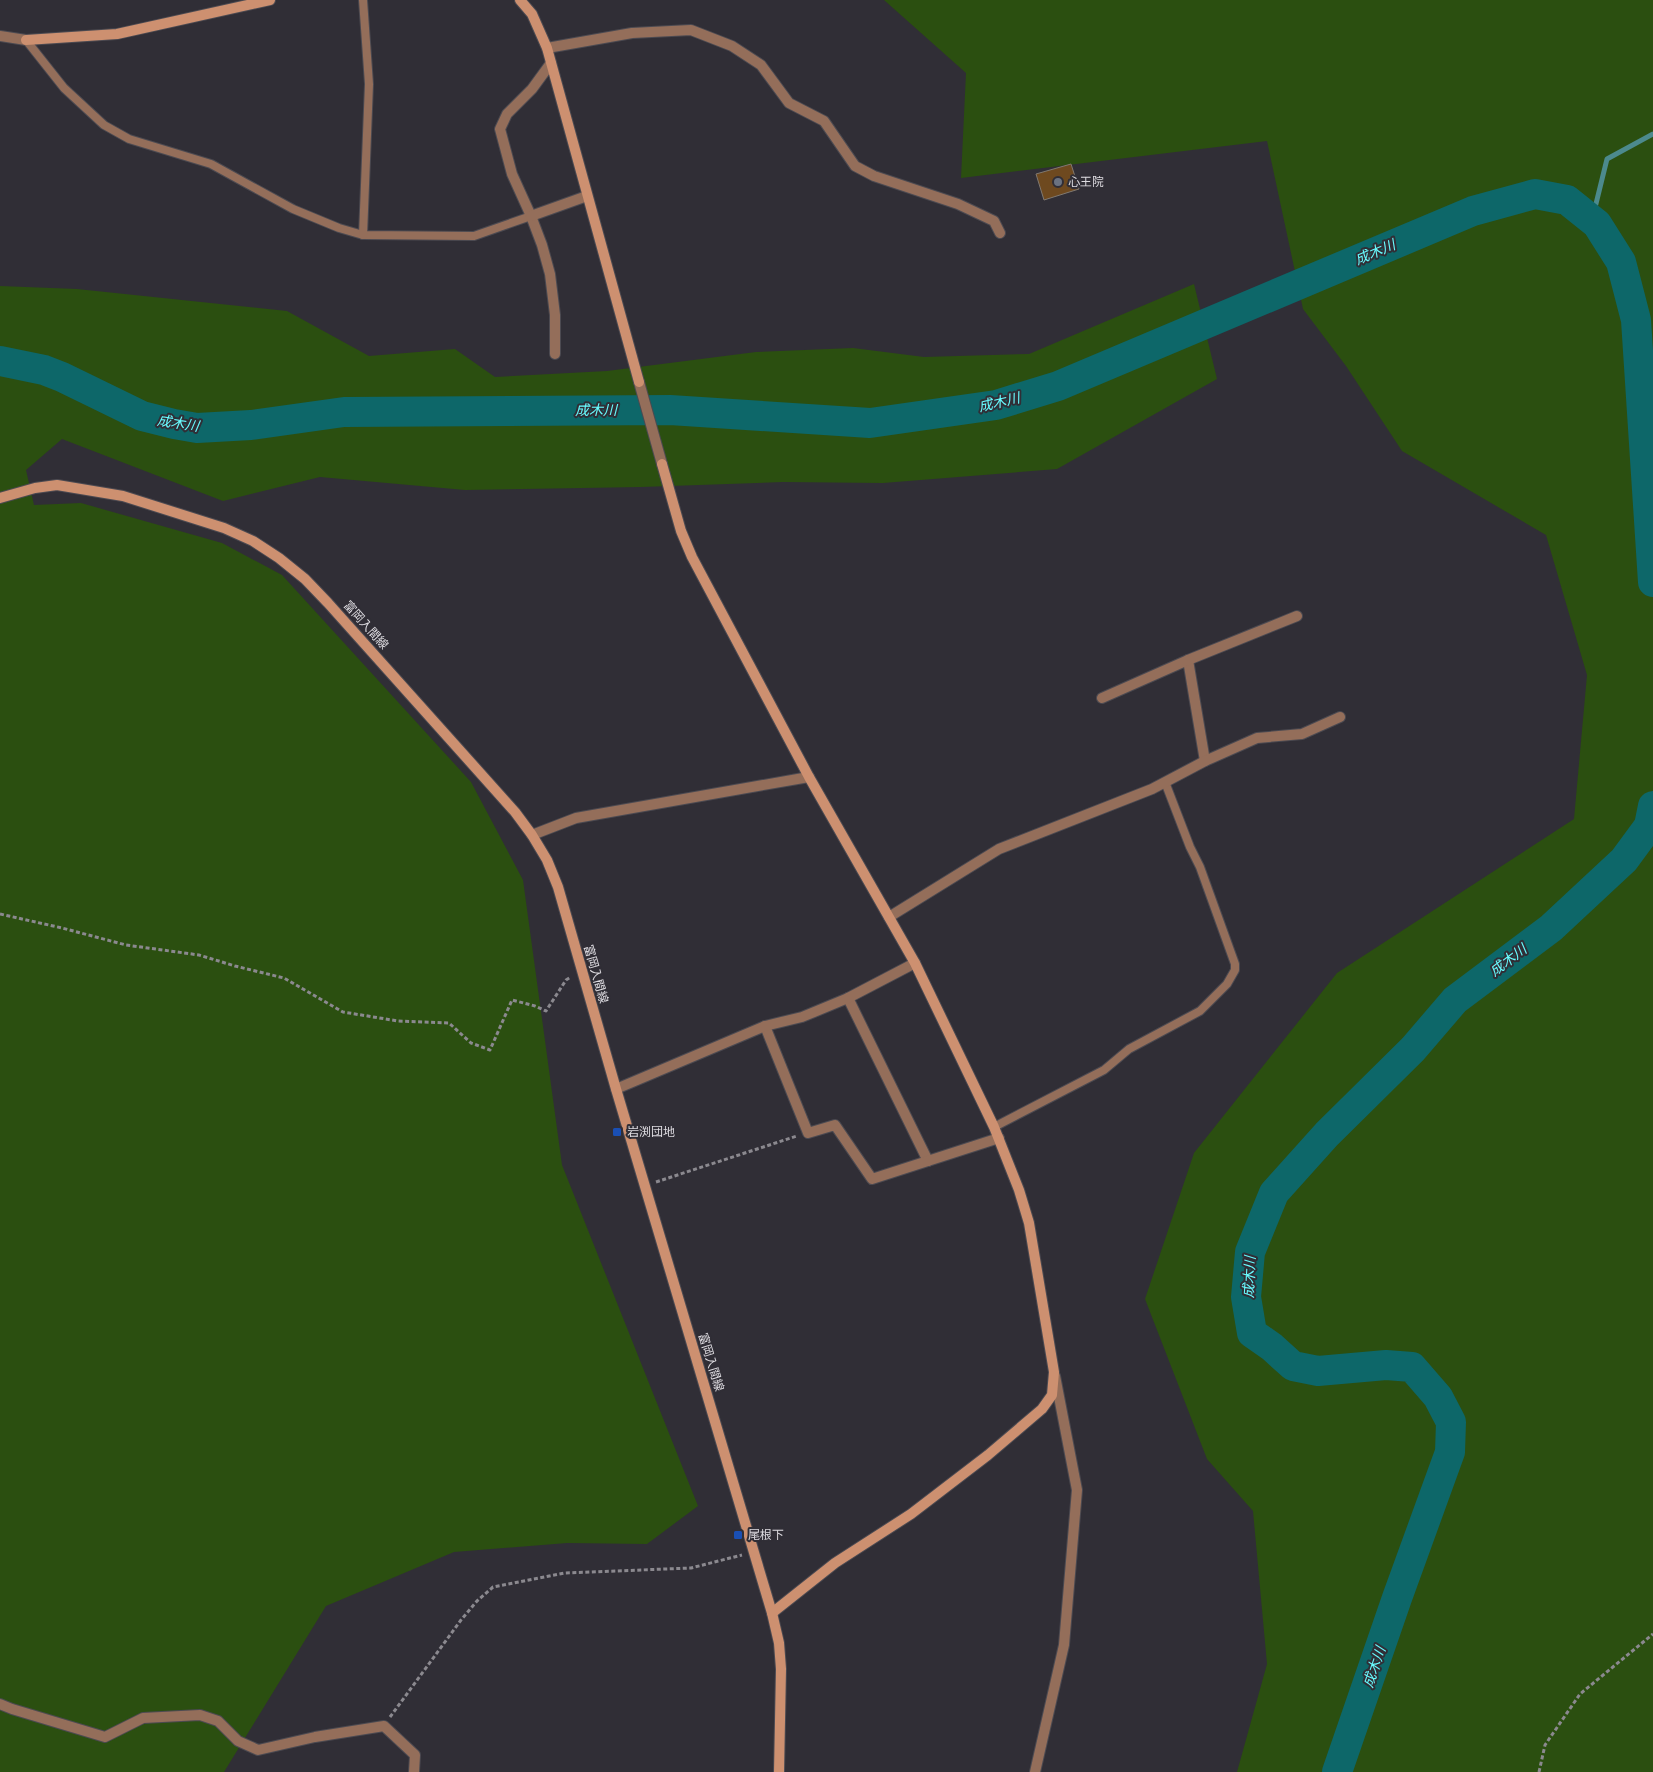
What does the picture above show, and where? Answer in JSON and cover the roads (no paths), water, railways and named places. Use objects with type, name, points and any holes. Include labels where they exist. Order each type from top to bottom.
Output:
[{"type":"street","points":[[0,36],[26,40],[117,34],[270,0]]},
{"type":"street","points":[[520,0],[532,14],[548,48],[587,196],[662,464],[681,531],[692,558],[809,776],[915,963],[999,1138],[1019,1190],[1029,1223],[1054,1372],[1077,1490],[1064,1645],[1035,1772]]},
{"type":"street","points":[[548,48],[632,33],[691,30],[732,46],[761,65],[788,103],[824,121],[855,166],[874,176],[958,204],[994,221],[1000,233]]},
{"type":"street","points":[[551,63],[532,89],[507,114],[500,129],[512,174],[531,216],[550,274],[555,315],[556,354]]},
{"type":"street","points":[[531,216],[587,196]]},
{"type":"street","name":"富岡入間線","points":[[0,498],[35,488],[57,485],[90,490],[122,496],[224,528],[253,541],[279,558],[305,579],[328,602],[494,787],[532,835],[547,860],[558,887],[644,1185],[772,1614],[779,1643],[781,1669],[779,1772]]},
{"type":"street","points":[[1102,698],[1188,660],[1297,616]]},
{"type":"street","points":[[1188,660],[1205,761]]},
{"type":"street","points":[[889,917],[999,850],[1152,789],[1205,761],[1257,738],[1302,734],[1340,718]]},
{"type":"street","points":[[532,835],[576,818],[809,776]]},
{"type":"street","points":[[616,1089],[765,1026],[802,1017],[848,998],[915,963]]},
{"type":"street","points":[[848,998],[928,1161]]},
{"type":"street","points":[[765,1026],[808,1133],[835,1125],[872,1179],[999,1138]]},
{"type":"street","points":[[772,1614],[835,1563],[911,1514],[988,1455],[1035,1414],[1052,1395],[1054,1372]]},
{"type":"street","points":[[0,1704],[105,1737],[143,1718],[200,1715],[218,1721],[238,1740],[258,1750],[315,1737],[384,1726],[415,1755],[414,1772]]},
{"type":"lane","points":[[363,0],[369,84],[363,235]]},
{"type":"lane","points":[[26,40],[64,88],[104,125],[129,139],[211,164],[293,209],[339,228],[363,235],[474,236],[531,216]]},
{"type":"lane","points":[[994,1127],[1104,1070],[1129,1049],[1200,1011],[1227,984],[1235,970],[1235,964],[1200,867],[1165,782]]},
{"type":"waterway","points":[[1592,220],[1607,159],[1653,134]]},
{"type":"waterway","name":"成木川","points":[[0,361],[44,370],[142,416],[197,428],[251,425],[344,412],[670,410],[870,423],[996,405],[1058,386],[1473,211],[1535,194],[1567,200],[1597,224],[1621,262],[1636,320],[1653,582]]},
{"type":"waterway","name":"成木川","points":[[1337,1772],[1450,1452],[1451,1422],[1438,1397],[1412,1367],[1386,1365],[1318,1371],[1293,1366],[1272,1347],[1252,1333],[1246,1297],[1250,1252],[1274,1193],[1327,1134],[1413,1049],[1455,1000],[1551,928],[1624,860],[1649,826],[1653,806]]},
{"type":"place","name":"心王院","points":[[1058,182]]},
{"type":"place","name":"岩渕団地","points":[[617,1132]]},
{"type":"place","name":"尾根下","points":[[738,1535]]}]
